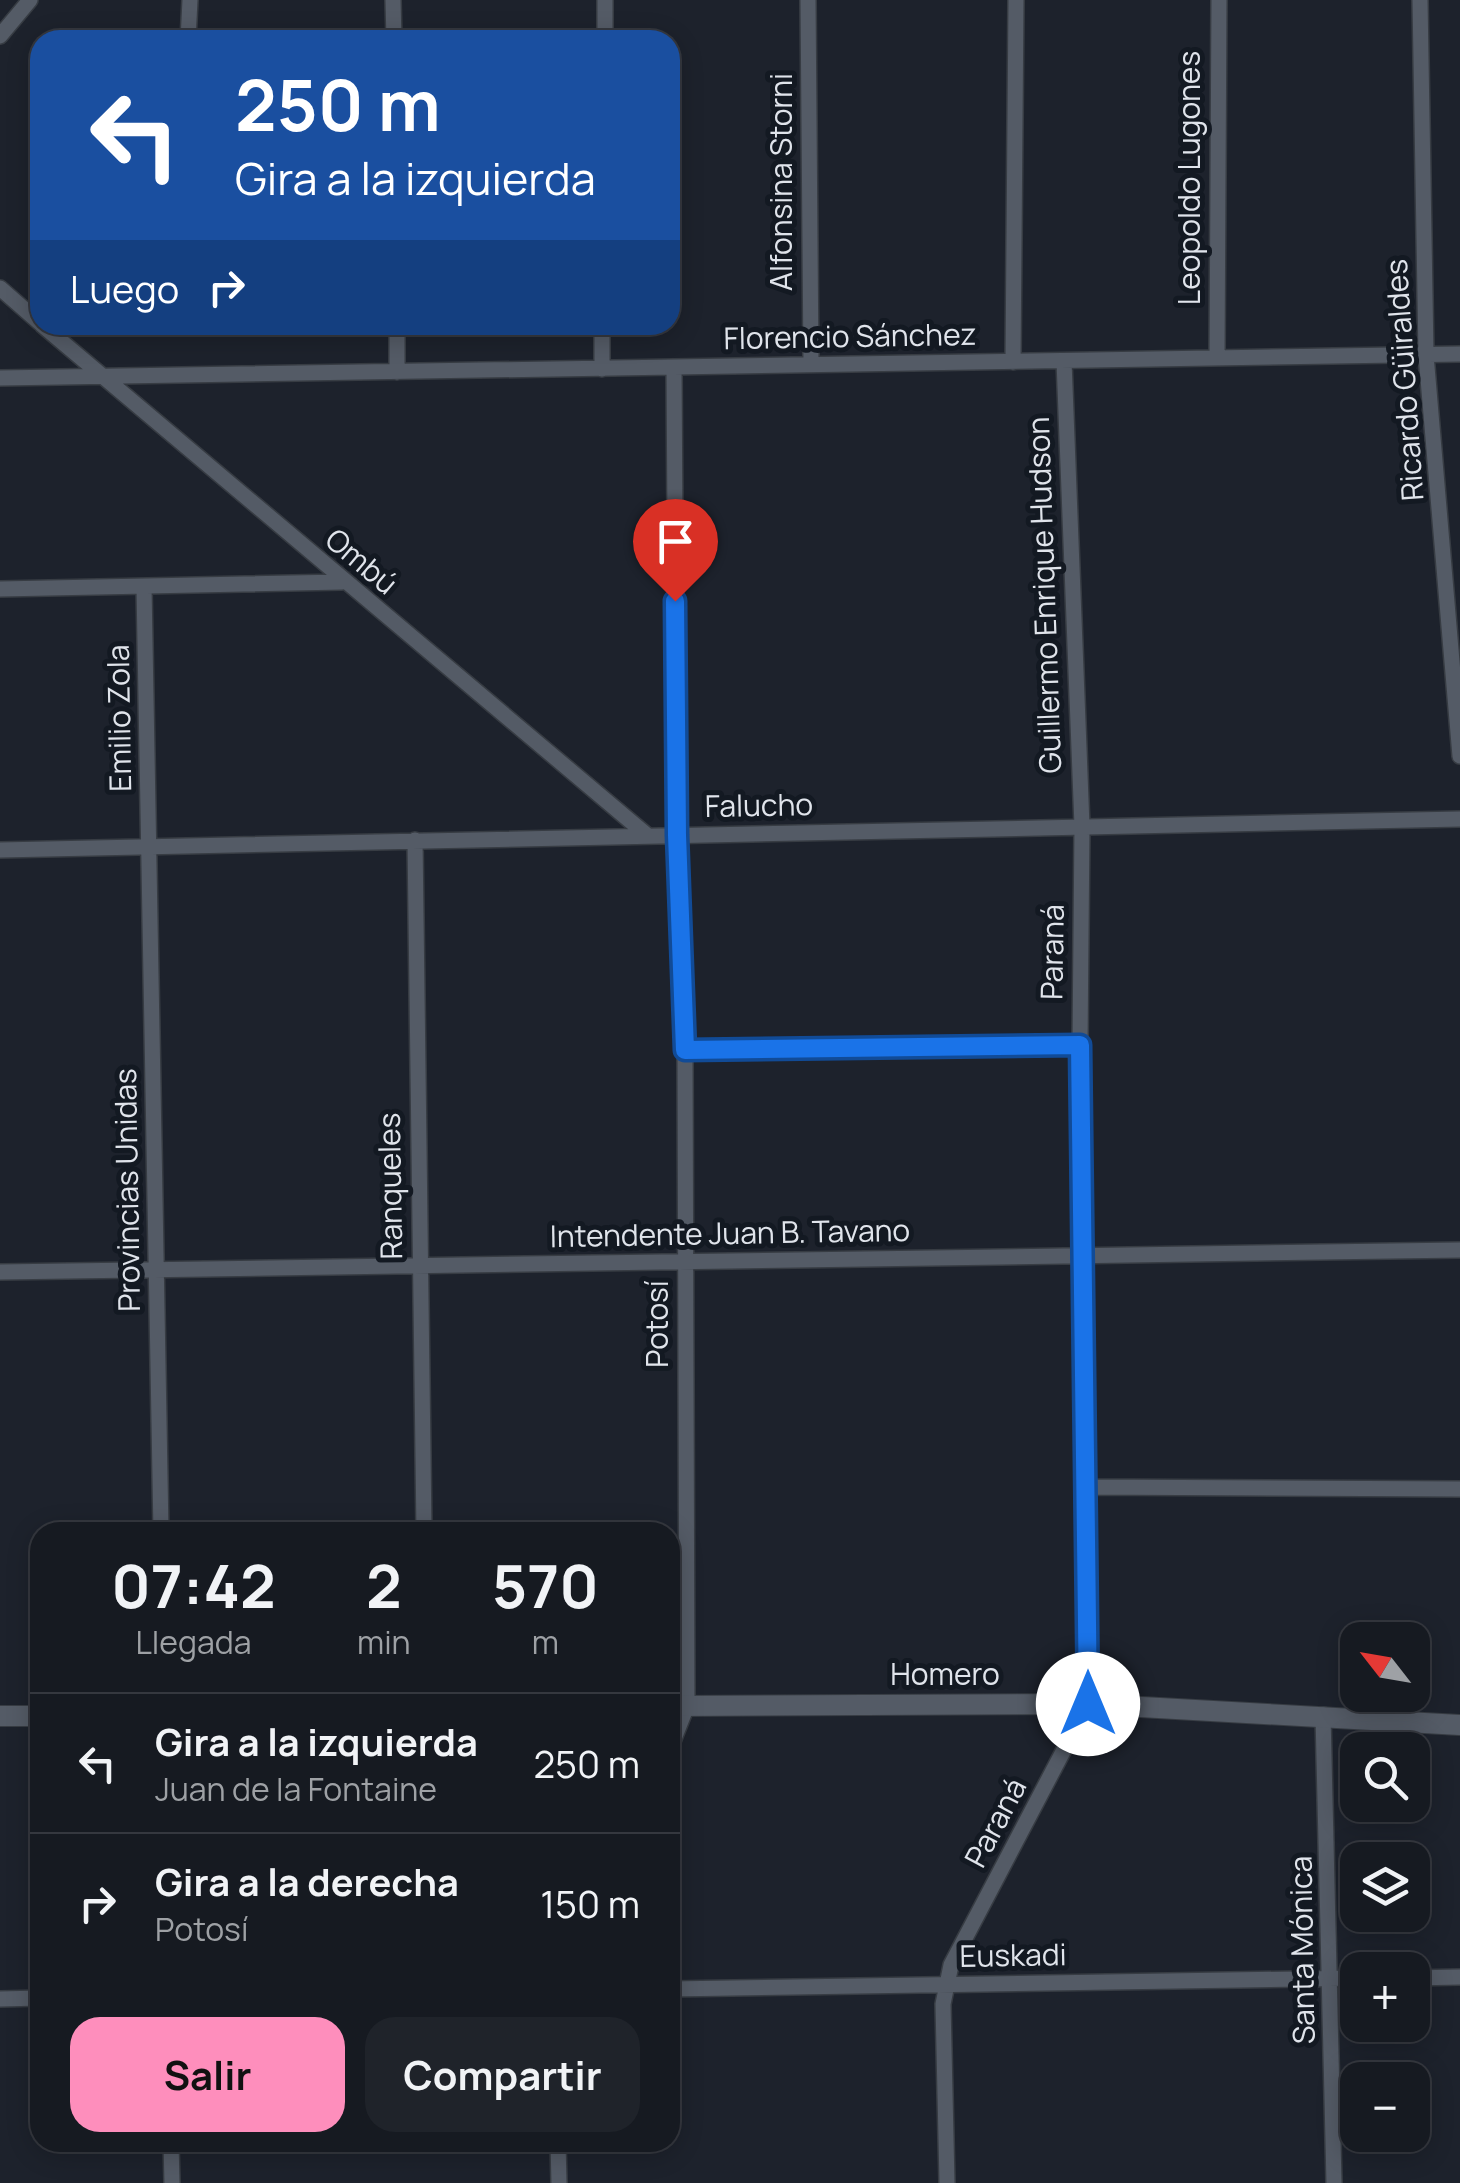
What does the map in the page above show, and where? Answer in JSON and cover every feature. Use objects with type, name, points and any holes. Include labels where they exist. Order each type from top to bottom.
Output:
[{"type":"main road","name":"Homero","points":[[680,1706],[1088,1704],[1460,1725]]},
{"type":"main road","points":[[0,1716],[30,1716]]},
{"type":"street","points":[[0,36],[30,0]]},
{"type":"street","points":[[188,30],[190,0]]},
{"type":"street","points":[[393,0],[394,30]]},
{"type":"street","points":[[605,30],[606,0]]},
{"type":"street","name":"Alfonsina Storni","points":[[808,0],[811,363]]},
{"type":"street","points":[[1013,362],[1016,0]]},
{"type":"street","name":"Leopoldo Lugones","points":[[1217,357],[1218,0]]},
{"type":"street","name":"Ricardo Güiraldes","points":[[1420,0],[1426,354],[1454,601],[1460,756]]},
{"type":"street","name":"Ombú","points":[[0,288],[30,309]]},
{"type":"street","name":"Ombú","points":[[58,335],[98,374],[342,582],[648,836]]},
{"type":"street","points":[[397,335],[398,372]]},
{"type":"street","points":[[602,335],[602,369]]},
{"type":"street","name":"Florencio Sánchez","points":[[0,378],[1460,354]]},
{"type":"street","name":"Guillermo Enrique Hudson","points":[[1064,361],[1082,826]]},
{"type":"street","name":"Potosí","points":[[674,367],[677,835],[685,1050],[686,1261],[680,1642]]},
{"type":"street","points":[[0,589],[342,582]]},
{"type":"street","name":"Emilio Zola","points":[[144,588],[150,846]]},
{"type":"street","name":"Falucho","points":[[0,850],[1460,819]]},
{"type":"street","name":"Paraná","points":[[947,2183],[946,1985],[952,1965],[1088,1704],[1080,1045],[1082,826]]},
{"type":"street","name":"Ranqueles","points":[[416,840],[424,1522]]},
{"type":"street","name":"Provincias Unidas","points":[[150,846],[161,1522]]},
{"type":"street","points":[[685,1050],[1080,1045]]},
{"type":"street","name":"Intendente Juan B. Tavano","points":[[0,1272],[1460,1250]]},
{"type":"street","points":[[1088,1487],[1460,1489]]},
{"type":"street","name":"Santa Mónica","points":[[1323,1716],[1334,2183]]},
{"type":"street","points":[[1430,1978],[1460,1977]]},
{"type":"street","name":"Euskadi","points":[[680,1989],[1340,1979]]},
{"type":"street","points":[[0,1999],[30,1998]]},
{"type":"street","points":[[172,2152],[172,2183]]},
{"type":"street","points":[[558,2152],[560,2183]]},
{"type":"route","points":[[675,601],[677,835],[685,1050],[1080,1045],[1088,1704]]}]
